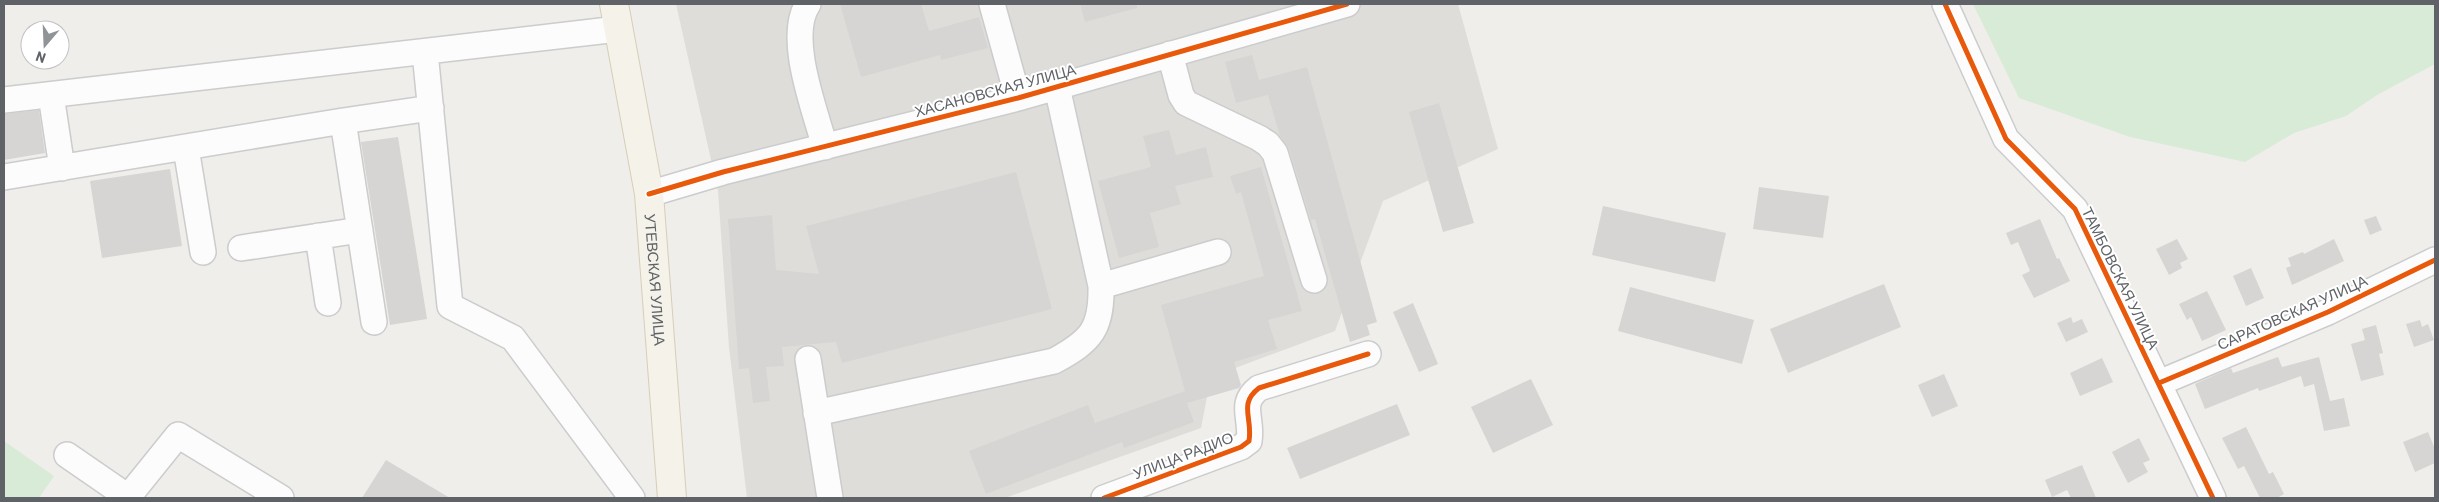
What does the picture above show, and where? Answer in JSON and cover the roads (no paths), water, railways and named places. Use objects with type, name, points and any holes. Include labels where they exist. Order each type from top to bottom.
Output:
[{"type":"main road","name":"УТЕВСКАЯ УЛИЦА","points":[[616,16],[649,194],[672,498]]},
{"type":"street","points":[[808,4],[802,13],[799,46],[825,147]]},
{"type":"street","points":[[992,4],[1018,98]]},
{"type":"street","name":"ХАСАНОВСКАЯ УЛИЦА","points":[[649,194],[723,172],[1018,98],[1347,4]]},
{"type":"street","name":"ТАМБОВСКАЯ УЛИЦА","points":[[1944,4],[2006,139],[2075,209],[2213,498]]},
{"type":"street","points":[[4,100],[425,52],[616,16]]},
{"type":"street","points":[[425,52],[450,306],[513,338],[632,498]]},
{"type":"street","points":[[1170,54],[1181,94],[1186,103],[1259,138],[1268,144],[1275,153],[1314,280]]},
{"type":"street","points":[[816,413],[1054,361],[1078,348],[1093,332],[1102,310],[1101,286],[1057,87]]},
{"type":"street","points":[[51,95],[62,168]]},
{"type":"street","points":[[4,177],[431,108]]},
{"type":"street","points":[[343,121],[374,322]]},
{"type":"street","points":[[186,148],[203,252]]},
{"type":"street","points":[[241,248],[360,230]]},
{"type":"street","points":[[318,236],[328,304]]},
{"type":"street","points":[[1101,286],[1218,252]]},
{"type":"street","name":"САРАТОВСКАЯ УЛИЦА","points":[[2158,383],[2328,312],[2435,260]]},
{"type":"street","name":"УЛИЦА РАДИО","points":[[1104,498],[1241,447],[1249,441],[1251,431],[1246,406],[1250,394],[1259,388],[1368,354]]},
{"type":"street","points":[[808,359],[830,498]]},
{"type":"street","points":[[67,455],[128,496],[178,435],[281,498]]}]
